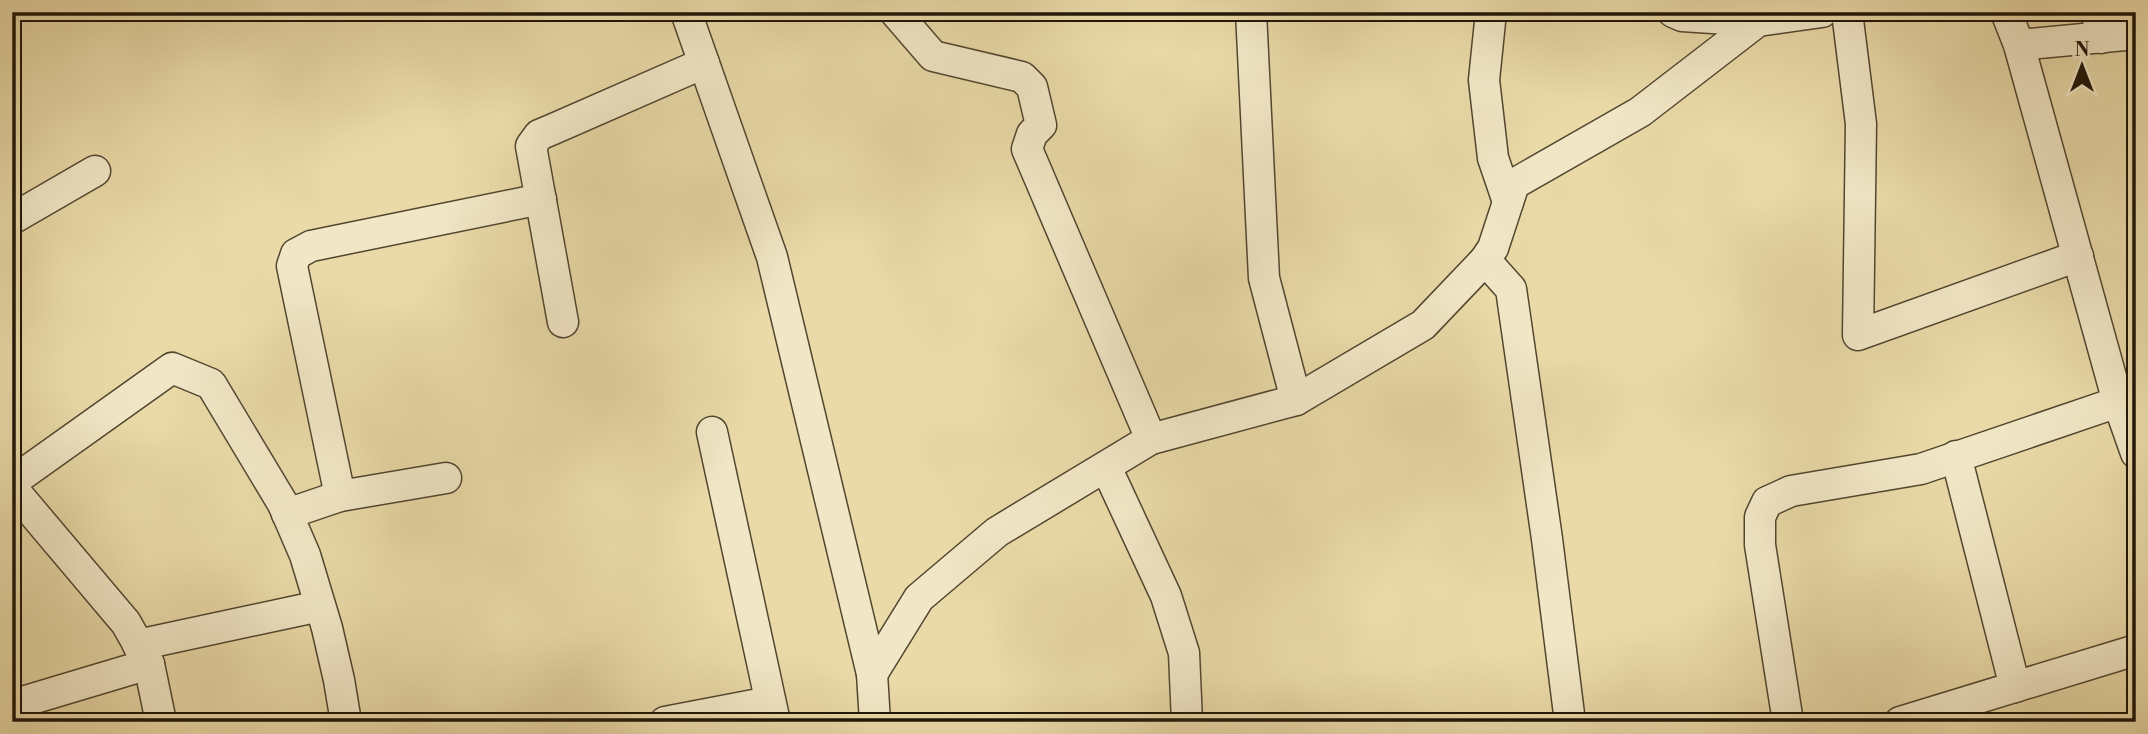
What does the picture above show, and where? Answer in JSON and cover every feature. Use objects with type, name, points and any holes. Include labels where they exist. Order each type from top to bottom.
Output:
[{"type":"street","points":[[686,12],[772,257],[872,674],[875,722]]},
{"type":"street","points":[[895,12],[933,56],[1022,77],[1032,88],[1041,125],[1032,134],[1027,149],[1152,439]]},
{"type":"street","points":[[1251,12],[1264,278],[1296,400]]},
{"type":"street","points":[[1491,12],[1484,80],[1493,158],[1508,202]]},
{"type":"street","points":[[1673,12],[1682,16],[1758,21],[1822,12]]},
{"type":"street","points":[[1847,12],[1861,124],[1858,335],[2078,256]]},
{"type":"street","points":[[2006,12],[2019,45],[2118,402],[2136,453]]},
{"type":"street","points":[[872,674],[919,598],[997,532],[1152,439],[1296,400],[1423,325],[1485,260],[1493,248],[1514,184],[1640,112],[1758,21]]},
{"type":"street","points":[[2019,45],[2099,25],[2136,34]]},
{"type":"street","points":[[563,323],[531,146],[539,135],[704,63]]},
{"type":"street","points":[[12,219],[95,171]]},
{"type":"street","points":[[340,496],[292,265],[296,254],[311,246],[541,199]]},
{"type":"street","points":[[1485,260],[1511,289],[1570,722]]},
{"type":"street","points":[[12,482],[172,368],[211,384],[287,514],[306,555],[339,680],[346,722]]},
{"type":"street","points":[[1788,722],[1760,545],[1760,517],[1768,502],[1791,491],[1921,469],[2118,402]]},
{"type":"street","points":[[665,722],[772,712],[712,432]]},
{"type":"street","points":[[1956,456],[2015,687]]},
{"type":"street","points":[[1105,467],[1170,607],[1184,653],[1187,722]]},
{"type":"street","points":[[287,514],[340,496],[446,478]]},
{"type":"street","points":[[12,488],[126,623],[143,654],[161,722]]},
{"type":"street","points":[[12,705],[143,654],[320,606]]},
{"type":"street","points":[[1900,722],[2136,650]]}]
